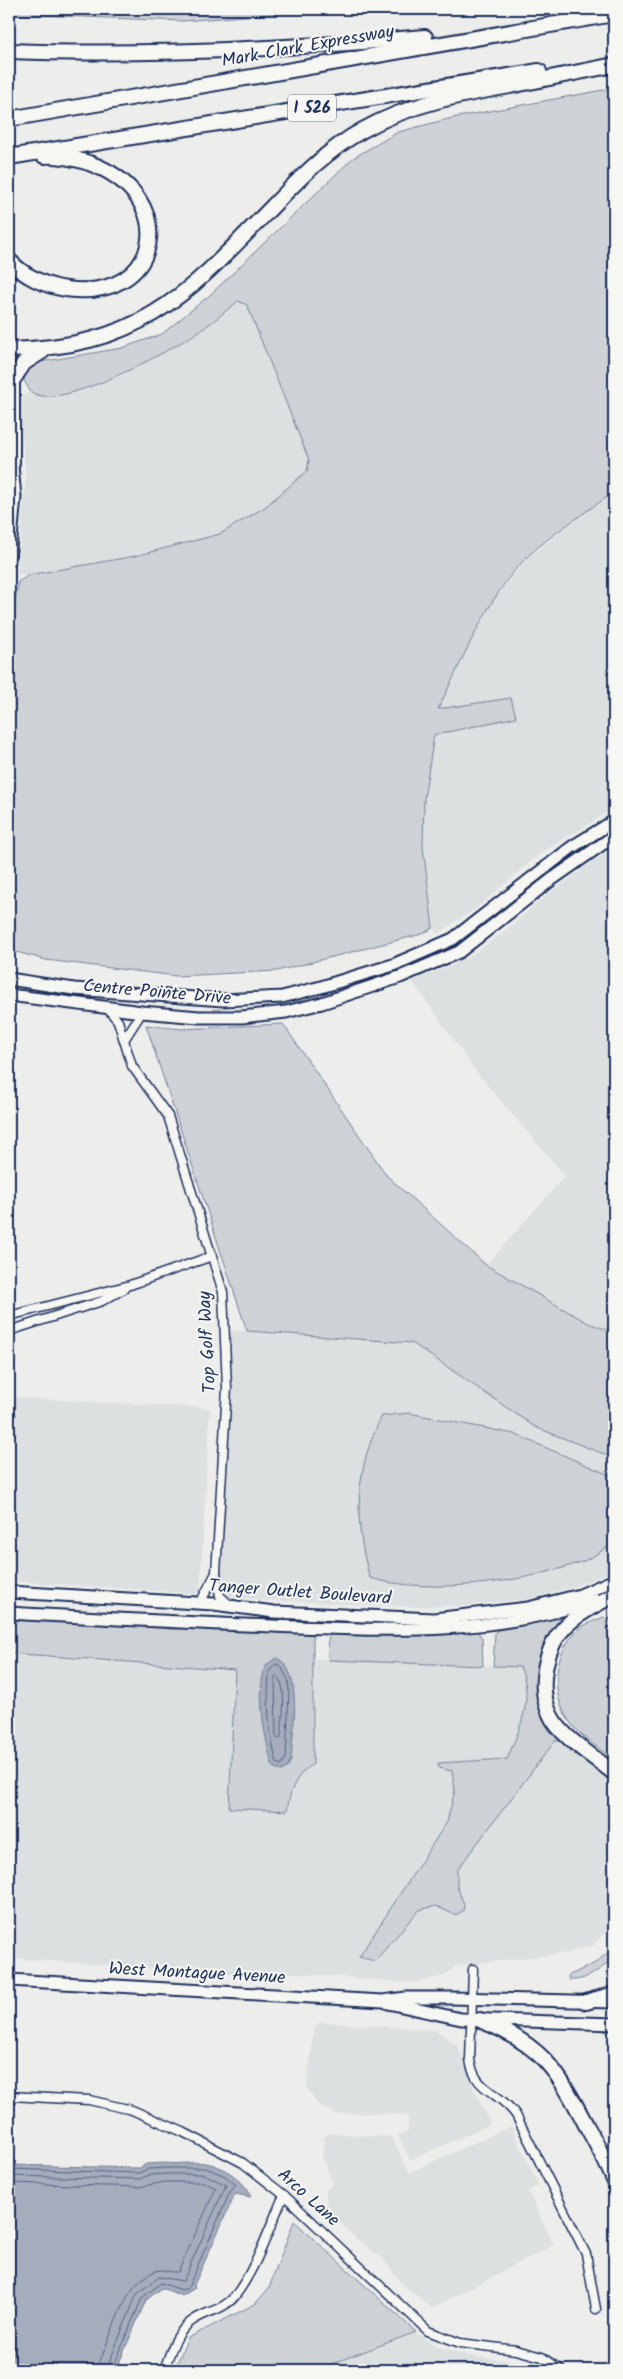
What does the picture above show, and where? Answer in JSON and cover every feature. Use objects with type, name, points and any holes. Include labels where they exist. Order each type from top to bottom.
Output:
[{"type":"highway","points":[[9,51],[135,54],[291,49],[438,36],[609,15]]},
{"type":"highway","name":"Mark Clark Expressway","points":[[9,119],[609,15]]},
{"type":"highway","name":"I 526","points":[[9,157],[614,59]]},
{"type":"highway","points":[[9,350],[46,349],[73,345],[117,332],[140,322],[172,303],[192,288],[294,184],[361,131],[386,118],[436,100],[614,65]]},
{"type":"highway","points":[[9,157],[57,157],[82,161],[108,171],[120,178],[138,195],[150,224],[148,246],[139,266],[124,279],[102,288],[74,290],[57,286],[28,276],[9,260]]},
{"type":"highway","points":[[12,464],[12,381],[24,363],[46,349]]},
{"type":"highway","points":[[614,1594],[568,1623],[556,1637],[545,1667],[544,1691],[550,1715],[563,1732],[614,1773]]},
{"type":"highway","points":[[586,2002],[614,1994]]},
{"type":"highway","points":[[476,2020],[506,2030],[545,2059],[563,2081],[614,2180]]},
{"type":"street","points":[[9,434],[15,497],[9,560]]},
{"type":"street","name":"Centre Pointe Drive","points":[[9,979],[82,989],[199,999],[250,1000],[282,997],[393,965],[452,939],[572,847],[614,821]]},
{"type":"street","name":"Centre Pointe Drive","points":[[9,995],[107,1008],[198,1017],[242,1017],[286,1012],[313,1005],[400,977],[459,952],[582,857],[614,836]]},
{"type":"street","name":"Top Golf Way","points":[[107,1008],[118,1021],[132,1066],[168,1116],[223,1292],[227,1388],[216,1573],[220,1596],[231,1606]]},
{"type":"street","points":[[124,1040],[142,1012]]},
{"type":"street","points":[[9,1316],[130,1285],[212,1256]]},
{"type":"street","points":[[9,1331],[102,1301],[130,1285]]},
{"type":"street","name":"Top Golf Way","points":[[200,1603],[216,1573]]},
{"type":"street","name":"Tanger Outlet Boulevard","points":[[9,1592],[200,1603],[274,1612],[434,1620],[528,1608],[580,1595],[614,1580]]},
{"type":"street","name":"Tanger Outlet Boulevard","points":[[9,1613],[212,1624],[434,1630],[529,1619],[569,1609],[614,1594]]},
{"type":"street","points":[[473,1969],[473,1999],[476,2020],[470,2060],[473,2075],[480,2085],[507,2102],[516,2115],[586,2254],[596,2309]]},
{"type":"street","name":"West Montague Avenue","points":[[9,1980],[383,2001],[406,1998],[614,2002]]},
{"type":"street","name":"West Montague Avenue","points":[[383,2001],[449,2018],[614,2024]]},
{"type":"street","name":"Arco Lane","points":[[9,2096],[89,2100],[132,2110],[183,2132],[243,2163],[284,2195],[428,2331],[460,2343],[516,2350],[542,2358],[561,2370]]},
{"type":"street","points":[[164,2370],[182,2330],[191,2321],[223,2306],[234,2296],[250,2271],[284,2195]]},
{"type":"shaded area","points":[[9,9],[331,9],[183,21],[9,14]]},
{"type":"shaded area","points":[[614,88],[614,492],[547,540],[526,558],[512,574],[499,591],[477,630],[438,709],[511,698],[516,717],[434,735],[424,799],[423,847],[433,928],[422,934],[277,971],[176,976],[46,960],[9,950],[9,649],[18,582],[29,575],[135,556],[220,534],[265,507],[307,471],[309,460],[247,305],[238,301],[206,327],[182,342],[113,378],[87,388],[63,394],[44,396],[30,391],[24,381],[26,371],[40,362],[122,348],[162,334],[210,295],[353,158],[398,132],[452,118]]},
{"type":"shaded area","points":[[238,301],[247,304],[309,460],[307,471],[265,507],[220,534],[135,556],[29,575],[17,574],[26,479],[19,399],[30,391],[39,395],[73,393],[118,376],[197,333]]},
{"type":"shaded area","points":[[614,492],[614,809],[541,853],[478,907],[438,934],[433,928],[423,847],[423,806],[438,709],[488,607],[526,559],[565,527]]},
{"type":"shaded area","points":[[614,850],[614,1332],[588,1323],[486,1265],[565,1176],[477,1073],[412,981],[448,967],[474,954],[516,922],[534,905],[596,859]]},
{"type":"shaded area","points":[[283,1024],[387,1176],[486,1265],[588,1323],[614,1332],[614,1458],[535,1427],[412,1343],[247,1331],[146,1025],[181,1029]]},
{"type":"shaded area","points":[[225,1330],[412,1343],[535,1427],[614,1458],[614,1570],[574,1587],[528,1599],[461,1606],[407,1607],[261,1600],[220,1596],[216,1573],[227,1388]]},
{"type":"shaded area","points":[[9,1397],[210,1408],[200,1594],[9,1581]]},
{"type":"shaded area","points":[[409,1413],[514,1434],[614,1477],[614,1543],[581,1562],[532,1576],[504,1581],[447,1586],[420,1586],[370,1578],[361,1536],[359,1516],[359,1495],[366,1455],[382,1416]]},
{"type":"shaded area","points":[[577,1610],[557,1625],[549,1640],[540,1669],[563,1741],[555,1741],[457,1870],[457,1887],[464,1904],[463,1911],[455,1915],[436,1906],[419,1910],[375,1961],[359,1957],[447,1822],[455,1790],[452,1771],[439,1768],[438,1763],[507,1759],[524,1714],[526,1690],[520,1667],[493,1666],[495,1633],[497,1630],[542,1622]]},
{"type":"shaded area","points":[[604,1617],[614,1627],[614,1761],[573,1726],[561,1704],[557,1680],[561,1655],[566,1644],[584,1626]]},
{"type":"shaded area","points":[[9,1620],[313,1632],[313,1764],[302,1773],[294,1784],[287,1811],[229,1808],[235,1670],[9,1653]]},
{"type":"shaded area","points":[[477,1631],[482,1638],[483,1666],[329,1660],[328,1657],[328,1641],[332,1632],[433,1634]]},
{"type":"shaded area","points":[[9,1653],[236,1670],[229,1808],[287,1811],[290,1792],[302,1771],[313,1764],[315,1659],[520,1667],[526,1680],[524,1716],[507,1759],[438,1763],[439,1768],[452,1771],[455,1790],[447,1822],[360,1957],[375,1961],[419,1910],[436,1906],[444,1908],[449,1913],[464,1904],[457,1887],[457,1870],[555,1741],[563,1741],[614,1780],[614,1921],[594,1945],[567,1953],[456,1966],[444,1976],[414,1983],[293,1973],[231,1974],[9,1958]]},
{"type":"shaded area","points":[[614,1948],[614,1957],[599,1970],[582,1979],[569,1980],[568,1976],[595,1963]]},
{"type":"shaded area","points":[[320,2022],[436,2030],[458,2046],[475,2091],[491,2124],[410,2160],[398,2135],[408,2132],[408,2115],[382,2113],[336,2114],[319,2106],[307,2088],[314,2028]]},
{"type":"shaded area","points":[[511,2126],[539,2185],[528,2191],[554,2245],[432,2308],[403,2285],[383,2259],[356,2239],[328,2210],[325,2191],[333,2184],[322,2156],[324,2138],[328,2133],[391,2137],[410,2172]]},
{"type":"shaded area","points":[[294,2221],[416,2332],[315,2370],[174,2370],[188,2338],[255,2304],[269,2288]]},
{"type":"shaded area","points":[[416,2332],[437,2347],[477,2357],[537,2364],[544,2370],[315,2370]]},
{"type":"water","points":[[277,1658],[285,1665],[291,1676],[294,1689],[291,1760],[287,1768],[281,1771],[273,1767],[267,1745],[261,1693],[266,1666]]},
{"type":"water","points":[[146,2164],[212,2164],[226,2170],[239,2180],[251,2197],[235,2194],[194,2285],[195,2288],[182,2296],[162,2288],[146,2300],[116,2370],[9,2370],[9,2165],[140,2168]]}]
